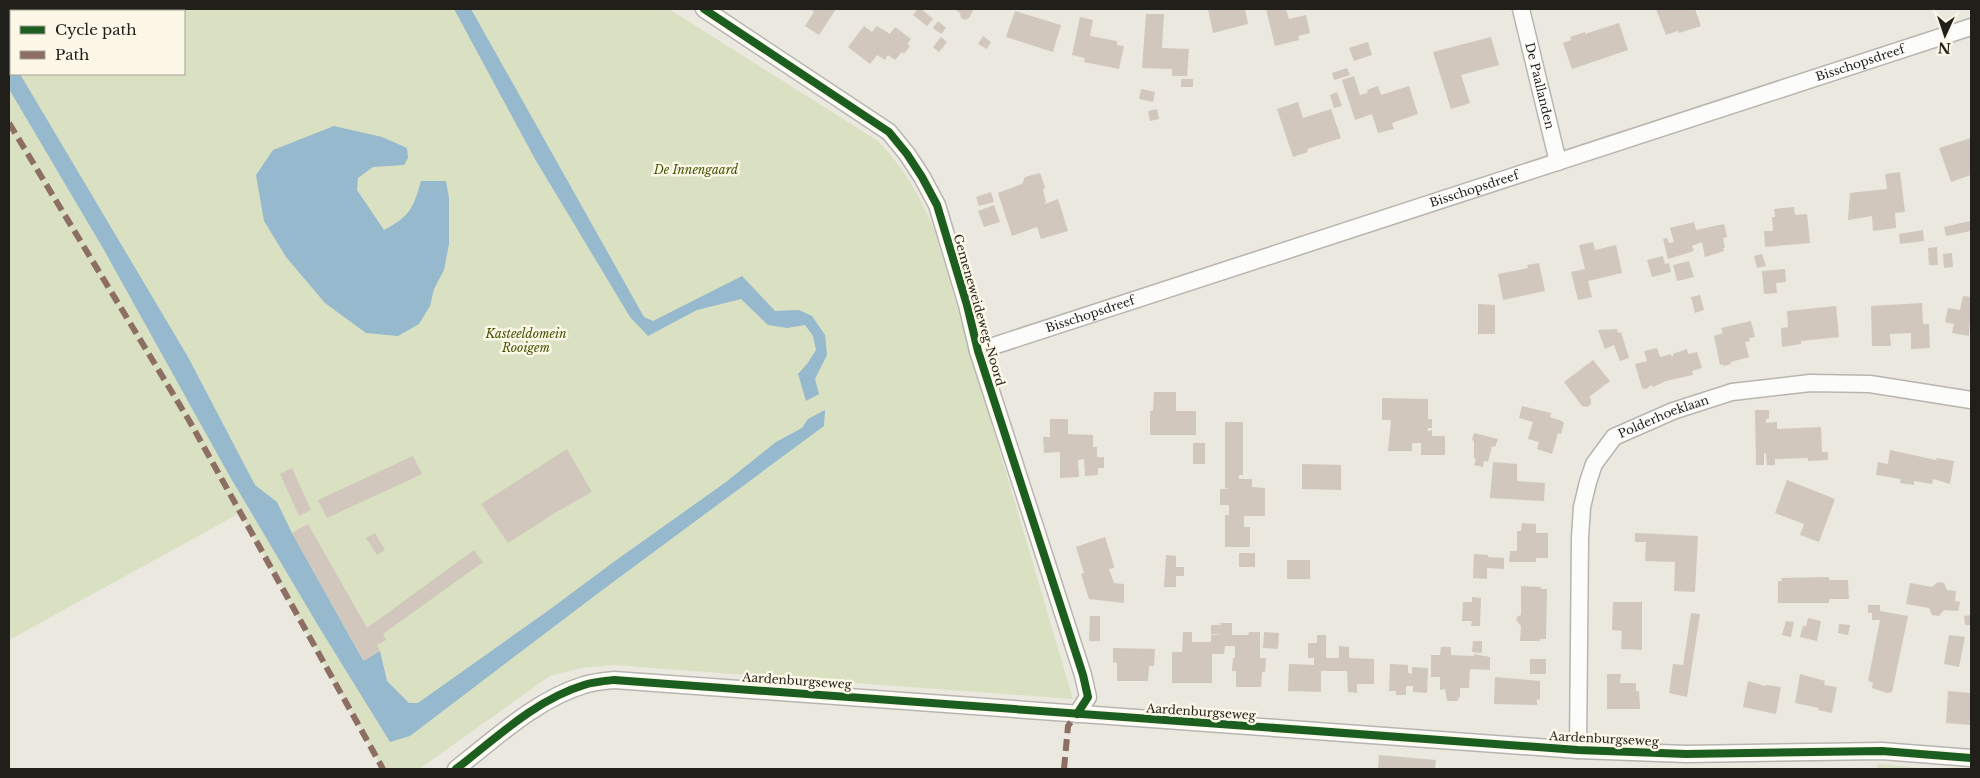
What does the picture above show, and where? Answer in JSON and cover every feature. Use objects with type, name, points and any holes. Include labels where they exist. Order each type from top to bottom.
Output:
[{"type":"street","name":"Gemeneweideweg-Noord","points":[[704,9],[889,132],[907,154],[937,205],[978,351],[1083,675],[1088,697],[1077,714]]},
{"type":"street","name":"De Paallanden","points":[[1521,9],[1558,162]]},
{"type":"street","name":"Bisschopsdreef","points":[[978,351],[1971,27]]},
{"type":"street","name":"Polderhoeklaan","points":[[1578,750],[1582,507],[1594,464],[1614,437],[1673,412],[1732,392],[1800,384],[1870,384],[1971,400]]},
{"type":"street","name":"Aardenburgseweg","points":[[456,769],[525,715],[557,696],[584,684],[614,680],[1578,750],[1686,754],[1882,751],[1971,758]]},
{"type":"green space","name":"Kasteeldomein Rooigem","points":[[9,9],[669,9],[878,141],[911,183],[935,232],[1073,699],[613,665],[581,668],[550,676],[419,769],[383,769],[240,513],[9,640]]},
{"type":"green space","points":[[1878,764],[1933,769],[1876,769]]},
{"type":"water","points":[[454,9],[471,9],[644,317],[653,321],[742,276],[775,311],[799,310],[812,316],[825,335],[827,355],[815,379],[819,394],[806,401],[798,374],[816,350],[813,336],[805,325],[787,328],[768,325],[741,299],[697,310],[648,336],[630,317],[535,159]]},
{"type":"water","points":[[9,54],[10,75],[21,75],[188,357],[255,485],[277,502],[292,533],[363,660],[380,651],[387,681],[409,703],[418,703],[726,482],[776,442],[802,428],[808,419],[825,410],[824,426],[601,591],[410,736],[390,742],[229,475],[104,250],[9,89]]},
{"type":"water","points":[[334,126],[382,137],[407,148],[408,158],[404,165],[373,167],[358,178],[357,190],[384,230],[400,220],[409,211],[416,198],[421,181],[446,181],[449,198],[449,244],[444,270],[434,289],[430,306],[419,324],[398,336],[366,333],[325,303],[286,257],[264,221],[256,175],[273,150]]},
{"type":"building","points":[[810,9],[836,9],[819,35],[805,26],[814,12]]},
{"type":"building","points":[[918,9],[921,9],[933,19],[927,26],[913,15]]},
{"type":"building","points":[[954,9],[974,9],[969,18],[965,20]]},
{"type":"building","points":[[1208,9],[1245,9],[1248,24],[1213,33]]},
{"type":"building","points":[[1266,9],[1286,9],[1289,19],[1306,15],[1310,33],[1298,36],[1299,40],[1275,46]]},
{"type":"building","points":[[1656,9],[1695,9],[1701,26],[1666,35]]},
{"type":"building","points":[[1015,11],[1061,25],[1053,52],[1006,37]]},
{"type":"building","points":[[1146,14],[1164,14],[1162,48],[1189,49],[1187,76],[1172,76],[1172,69],[1142,68]]},
{"type":"building","points":[[1080,17],[1093,20],[1090,36],[1117,41],[1117,45],[1124,46],[1119,69],[1084,62],[1085,58],[1072,55]]},
{"type":"building","points":[[938,21],[946,28],[941,34],[933,28]]},
{"type":"building","points":[[1619,23],[1628,50],[1572,69],[1563,43],[1571,40],[1570,37]]},
{"type":"building","points":[[864,26],[872,32],[877,26],[890,34],[895,27],[911,39],[907,44],[910,46],[904,54],[902,52],[895,60],[888,55],[885,60],[877,55],[870,64],[848,47]]},
{"type":"building","points":[[983,36],[991,42],[987,49],[978,44]]},
{"type":"building","points":[[941,37],[947,42],[939,52],[933,47]]},
{"type":"building","points":[[1491,37],[1499,65],[1461,75],[1470,103],[1451,109],[1433,52]]},
{"type":"building","points":[[1368,42],[1372,55],[1354,61],[1349,48]]},
{"type":"building","points":[[1347,68],[1350,75],[1334,80],[1332,73]]},
{"type":"building","points":[[1354,76],[1360,95],[1368,93],[1367,90],[1378,86],[1381,95],[1409,86],[1418,114],[1392,123],[1394,129],[1378,133],[1372,114],[1355,120],[1342,80]]},
{"type":"building","points":[[1181,79],[1193,79],[1193,87],[1181,87]]},
{"type":"building","points":[[1141,89],[1155,92],[1153,102],[1139,99]]},
{"type":"building","points":[[1337,92],[1342,106],[1334,108],[1330,95]]},
{"type":"building","points":[[1298,102],[1303,118],[1331,109],[1341,138],[1307,149],[1308,152],[1293,157],[1277,109]]},
{"type":"building","points":[[1157,109],[1159,119],[1150,121],[1148,111]]},
{"type":"building","points":[[1971,138],[1971,175],[1951,182],[1939,148]]},
{"type":"building","points":[[1900,172],[1905,212],[1895,213],[1896,228],[1873,231],[1872,216],[1848,220],[1850,193],[1887,189],[1885,174]]},
{"type":"building","points":[[1040,173],[1045,187],[1043,190],[1045,204],[1058,199],[1068,231],[1041,239],[1037,227],[1012,236],[998,193],[1022,184],[1025,177]]},
{"type":"building","points":[[991,192],[994,202],[979,206],[976,197]]},
{"type":"building","points":[[994,205],[1000,222],[984,227],[978,211]]},
{"type":"building","points":[[1794,207],[1795,215],[1807,214],[1810,243],[1765,247],[1764,231],[1773,231],[1772,217],[1775,217],[1774,209]]},
{"type":"building","points":[[1970,221],[1971,231],[1946,236],[1944,227]]},
{"type":"building","points":[[1694,222],[1696,230],[1724,224],[1727,237],[1723,238],[1724,251],[1705,257],[1702,242],[1692,246],[1694,251],[1668,259],[1663,239],[1667,238],[1669,243],[1674,242],[1670,228]]},
{"type":"building","points":[[1923,230],[1924,241],[1900,244],[1899,234]]},
{"type":"building","points":[[1593,242],[1595,250],[1616,245],[1622,273],[1588,281],[1592,297],[1578,300],[1571,272],[1585,269],[1579,245]]},
{"type":"building","points":[[1937,247],[1938,265],[1929,265],[1928,248]]},
{"type":"building","points":[[1952,253],[1953,267],[1944,268],[1943,254]]},
{"type":"building","points":[[1762,254],[1766,266],[1757,268],[1754,256]]},
{"type":"building","points":[[1663,256],[1665,264],[1669,263],[1671,272],[1652,277],[1647,260]]},
{"type":"building","points":[[1689,261],[1694,277],[1677,281],[1673,265]]},
{"type":"building","points":[[1539,263],[1545,291],[1503,300],[1498,274],[1528,268],[1527,265]]},
{"type":"building","points":[[1785,269],[1786,282],[1776,283],[1777,293],[1764,294],[1762,271]]},
{"type":"building","points":[[1700,295],[1704,310],[1695,313],[1691,297]]},
{"type":"building","points":[[1963,296],[1971,297],[1969,336],[1952,333],[1954,324],[1945,322],[1948,308],[1960,310]]},
{"type":"building","points":[[1922,303],[1923,324],[1929,324],[1930,348],[1911,349],[1911,333],[1890,334],[1891,346],[1872,346],[1871,306]]},
{"type":"building","points":[[1478,304],[1495,305],[1495,334],[1478,334]]},
{"type":"building","points":[[1836,306],[1839,337],[1801,341],[1801,344],[1782,347],[1781,328],[1788,327],[1787,311]]},
{"type":"building","points":[[1751,321],[1755,337],[1749,338],[1750,341],[1745,342],[1749,357],[1731,362],[1731,364],[1720,365],[1714,336],[1723,333],[1721,328]]},
{"type":"building","points":[[1617,329],[1618,333],[1621,332],[1629,358],[1620,361],[1614,345],[1605,349],[1598,330]]},
{"type":"building","points":[[1657,348],[1660,357],[1671,354],[1673,356],[1673,354],[1687,349],[1688,354],[1697,352],[1702,368],[1692,371],[1693,375],[1666,381],[1653,387],[1651,385],[1646,389],[1642,388],[1635,364],[1647,361],[1644,351]]},
{"type":"building","points":[[1593,360],[1610,381],[1589,397],[1591,404],[1587,407],[1582,406],[1564,382]]},
{"type":"building","points":[[1154,392],[1176,392],[1176,411],[1196,411],[1196,435],[1150,435],[1150,411],[1153,411]]},
{"type":"building","points":[[1382,398],[1428,399],[1428,419],[1432,419],[1432,428],[1428,428],[1428,431],[1432,430],[1432,436],[1445,436],[1445,455],[1421,455],[1421,443],[1412,443],[1412,451],[1388,451],[1391,420],[1382,420]]},
{"type":"building","points":[[1522,406],[1551,413],[1550,417],[1564,423],[1561,434],[1558,433],[1552,454],[1537,449],[1539,442],[1528,439],[1533,422],[1519,418]]},
{"type":"building","points":[[1755,410],[1769,410],[1769,418],[1766,419],[1766,423],[1777,422],[1777,429],[1821,427],[1822,452],[1828,452],[1828,460],[1808,461],[1808,458],[1775,459],[1775,465],[1767,465],[1766,453],[1764,453],[1764,465],[1756,465]]},
{"type":"building","points":[[1050,419],[1068,419],[1068,434],[1093,435],[1093,447],[1097,447],[1097,457],[1104,457],[1104,468],[1098,468],[1098,475],[1085,476],[1084,459],[1078,460],[1079,477],[1060,478],[1060,452],[1044,453],[1043,437],[1050,437]]},
{"type":"building","points":[[1225,422],[1243,422],[1243,475],[1239,475],[1239,479],[1252,479],[1252,487],[1265,488],[1265,516],[1244,516],[1244,527],[1250,527],[1250,547],[1225,547],[1225,515],[1229,515],[1229,505],[1220,505],[1220,489],[1229,489],[1225,488]]},
{"type":"building","points":[[1474,433],[1498,439],[1495,447],[1492,446],[1488,462],[1484,461],[1483,467],[1474,465],[1476,459],[1474,458],[1474,441],[1472,440]]},
{"type":"building","points":[[1193,443],[1205,443],[1205,464],[1193,464]]},
{"type":"building","points":[[567,449],[592,492],[508,543],[481,504]]},
{"type":"building","points":[[1890,450],[1936,460],[1937,458],[1954,461],[1950,484],[1933,479],[1932,484],[1914,481],[1914,485],[1900,483],[1901,479],[1876,475],[1878,462],[1888,464]]},
{"type":"building","points":[[413,456],[422,474],[327,518],[318,500]]},
{"type":"building","points":[[1493,462],[1517,464],[1517,481],[1545,483],[1544,501],[1490,498]]},
{"type":"building","points":[[1302,464],[1341,465],[1341,490],[1302,489]]},
{"type":"building","points":[[292,468],[311,510],[299,516],[280,474]]},
{"type":"building","points":[[1787,480],[1835,499],[1819,542],[1800,535],[1804,524],[1775,513]]},
{"type":"building","points":[[1522,523],[1536,524],[1536,533],[1548,533],[1548,558],[1536,558],[1536,562],[1509,562],[1510,551],[1517,551],[1517,531],[1521,531]]},
{"type":"building","points":[[308,524],[367,628],[474,550],[483,562],[383,634],[386,640],[377,645],[380,651],[364,661],[292,533]]},
{"type":"building","points":[[375,533],[385,550],[377,555],[366,538]]},
{"type":"building","points":[[1635,533],[1698,536],[1695,592],[1674,591],[1675,562],[1645,561],[1646,542],[1635,542]]},
{"type":"building","points":[[1105,537],[1114,566],[1114,568],[1109,569],[1114,583],[1124,584],[1124,603],[1089,599],[1081,574],[1084,573],[1076,547]]},
{"type":"building","points":[[1239,553],[1255,553],[1255,567],[1239,567]]},
{"type":"building","points":[[1474,554],[1504,558],[1504,569],[1487,568],[1487,579],[1473,578]]},
{"type":"building","points":[[1166,555],[1176,556],[1176,567],[1184,567],[1184,576],[1176,576],[1176,587],[1164,587]]},
{"type":"building","points":[[1287,560],[1310,560],[1310,579],[1287,579]]},
{"type":"building","points":[[1829,577],[1829,580],[1848,580],[1849,599],[1829,599],[1829,603],[1778,603],[1778,581],[1782,581],[1781,578]]},
{"type":"building","points":[[1938,582],[1944,583],[1947,590],[1956,591],[1955,601],[1960,602],[1958,611],[1944,610],[1939,616],[1932,615],[1929,608],[1906,604],[1910,583],[1932,587]]},
{"type":"building","points":[[1521,586],[1547,589],[1546,639],[1540,639],[1540,641],[1520,641],[1521,626],[1516,620],[1521,615]]},
{"type":"building","points":[[1472,597],[1481,598],[1480,626],[1471,626],[1472,621],[1462,621],[1463,602],[1472,602]]},
{"type":"building","points":[[1613,602],[1642,602],[1642,650],[1621,649],[1622,631],[1612,630]]},
{"type":"building","points":[[1868,605],[1880,605],[1880,611],[1908,616],[1892,692],[1887,693],[1872,688],[1873,683],[1868,681],[1880,620],[1872,620],[1872,613],[1868,613]]},
{"type":"building","points":[[1691,613],[1700,614],[1687,697],[1669,693],[1673,664],[1683,665]]},
{"type":"building","points":[[1971,615],[1971,625],[1965,625],[1964,616]]},
{"type":"building","points":[[1090,616],[1100,616],[1100,641],[1089,641]]},
{"type":"building","points":[[1808,618],[1821,621],[1817,641],[1800,637],[1803,626],[1806,626]]},
{"type":"building","points":[[1786,621],[1794,622],[1791,637],[1782,635]]},
{"type":"building","points":[[1220,623],[1232,623],[1232,635],[1248,635],[1249,632],[1260,632],[1260,658],[1266,658],[1265,672],[1262,672],[1261,687],[1236,687],[1236,671],[1232,671],[1235,646],[1225,646],[1224,654],[1212,654],[1212,683],[1172,683],[1172,652],[1182,652],[1183,632],[1192,632],[1192,642],[1211,642],[1211,635],[1223,634],[1211,634],[1211,625],[1221,625]]},
{"type":"building","points":[[1839,624],[1850,625],[1848,635],[1838,633]]},
{"type":"building","points":[[1264,632],[1279,633],[1278,649],[1263,648]]},
{"type":"building","points":[[1317,635],[1326,635],[1326,658],[1339,658],[1339,646],[1349,647],[1349,658],[1374,659],[1374,684],[1357,684],[1357,693],[1348,692],[1347,671],[1321,671],[1321,692],[1288,691],[1289,664],[1314,665],[1314,658],[1308,658],[1308,643],[1317,643]]},
{"type":"building","points":[[1949,635],[1965,637],[1959,667],[1944,664]]},
{"type":"building","points":[[1473,641],[1482,641],[1482,653],[1472,652]]},
{"type":"building","points":[[1441,647],[1451,647],[1451,655],[1474,656],[1474,654],[1490,657],[1490,670],[1470,669],[1469,688],[1460,688],[1460,698],[1458,698],[1458,701],[1447,701],[1445,689],[1440,690],[1440,677],[1431,677],[1431,655],[1440,655]]},
{"type":"building","points":[[1113,648],[1155,649],[1154,666],[1149,666],[1148,681],[1117,681],[1117,663],[1113,662]]},
{"type":"building","points":[[1530,659],[1546,659],[1546,674],[1530,674]]},
{"type":"building","points":[[1390,664],[1408,665],[1408,673],[1412,674],[1412,667],[1428,668],[1427,693],[1413,692],[1413,686],[1406,686],[1406,695],[1396,695],[1396,691],[1389,691]]},
{"type":"building","points":[[1607,674],[1621,674],[1620,683],[1636,683],[1636,691],[1639,691],[1640,709],[1607,709]]},
{"type":"building","points":[[1800,674],[1825,681],[1824,685],[1837,687],[1832,713],[1795,703]]},
{"type":"building","points":[[1495,677],[1540,681],[1540,700],[1537,699],[1537,705],[1494,704]]},
{"type":"building","points":[[1748,681],[1765,686],[1781,687],[1776,714],[1743,707]]},
{"type":"building","points":[[1948,691],[1971,693],[1971,725],[1946,723]]},
{"type":"building","points":[[1379,755],[1436,760],[1435,769],[1378,769]]},
{"type":"marked path","points":[[9,123],[190,422],[383,769]]},
{"type":"marked path","points":[[1064,769],[1068,726],[1077,714]]},
{"type":"cycle path","points":[[704,9],[889,132],[907,154],[937,205],[967,305],[978,351],[1083,675],[1088,697],[1077,714]]},
{"type":"cycle path","points":[[456,769],[516,721],[549,700],[584,685],[614,680],[1578,750],[1686,754],[1882,751],[1971,758]]},
{"type":"park label","name":"De Innengaard","points":[[696,170]]}]
